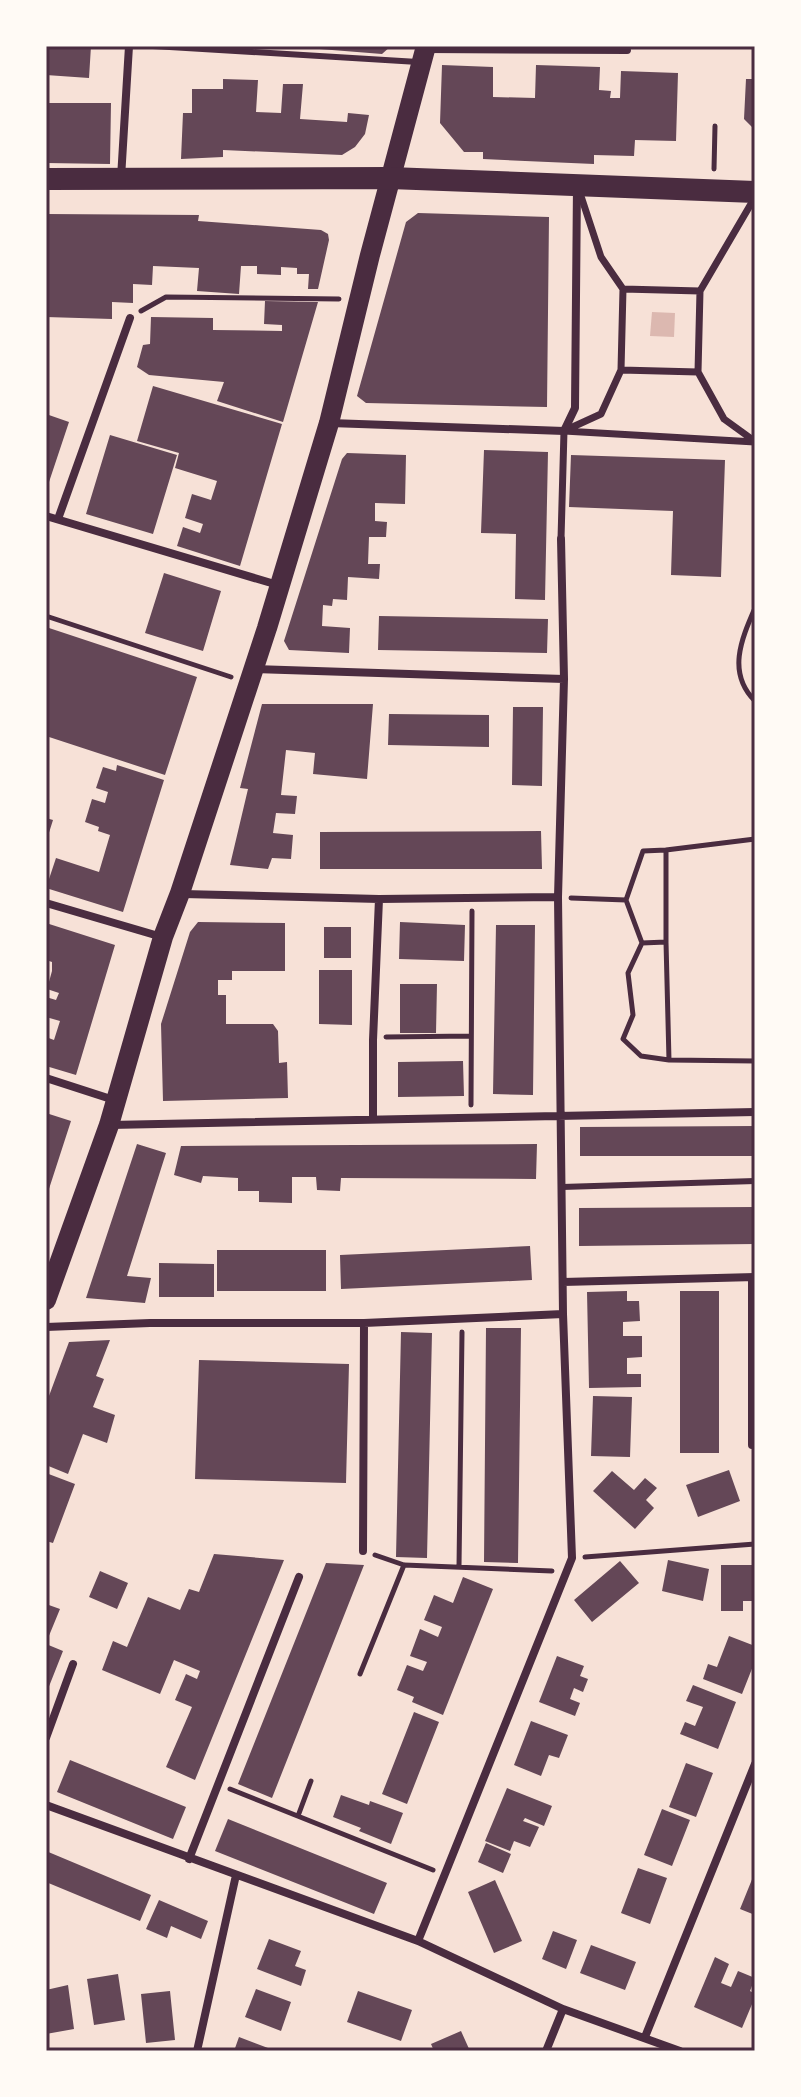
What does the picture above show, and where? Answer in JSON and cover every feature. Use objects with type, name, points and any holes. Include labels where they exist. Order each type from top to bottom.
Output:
[{"type":"highway","points":[[46,179],[390,178],[755,194]]},
{"type":"main road","points":[[47,1296],[109,1125],[163,937],[251,676],[329,423],[424,52]]},
{"type":"street","points":[[121,179],[129,46]]},
{"type":"street","points":[[424,52],[627,50]]},
{"type":"street","points":[[564,431],[601,414],[621,370],[623,289],[601,257],[577,185]]},
{"type":"street","points":[[418,1941],[572,1558],[563,1314],[558,897],[564,679],[561,539],[564,431],[575,408],[577,185]]},
{"type":"street","points":[[755,194],[700,291],[698,372],[724,419],[755,442]]},
{"type":"street","points":[[623,289],[700,291]]},
{"type":"street","points":[[58,519],[130,318]]},
{"type":"street","points":[[621,370],[698,372]]},
{"type":"street","points":[[329,423],[564,431],[755,442]]},
{"type":"street","points":[[46,516],[279,585]]},
{"type":"street","points":[[251,676],[564,679]]},
{"type":"street","points":[[180,893],[379,899],[558,897]]},
{"type":"street","points":[[373,1119],[379,899]]},
{"type":"street","points":[[46,903],[163,937]]},
{"type":"street","points":[[46,1078],[115,1100]]},
{"type":"street","points":[[109,1125],[755,1112]]},
{"type":"street","points":[[563,1282],[753,1278],[752,1445]]},
{"type":"street","points":[[46,1327],[150,1323],[364,1323],[563,1314]]},
{"type":"street","points":[[363,1551],[364,1323]]},
{"type":"street","points":[[189,1859],[299,1577]]},
{"type":"street","points":[[46,1738],[73,1664]]},
{"type":"street","points":[[645,2037],[755,1764]]},
{"type":"street","points":[[46,1805],[418,1941],[563,2009],[680,2051]]},
{"type":"street","points":[[197,2051],[236,1875]]},
{"type":"street","points":[[546,2051],[563,2009]]},
{"type":"lane","points":[[153,46],[424,52]]},
{"type":"lane","points":[[562,1187],[755,1181]]},
{"type":"path","points":[[713,190],[715,126]]},
{"type":"path","points":[[130,318],[166,297],[359,299]]},
{"type":"path","points":[[755,608],[742,638],[738,660],[740,678],[755,701]]},
{"type":"path","points":[[46,616],[251,676]]},
{"type":"path","points":[[755,839],[643,851],[626,900],[642,943],[628,973],[633,1015],[623,1039],[641,1056],[669,1060],[755,1061]]},
{"type":"path","points":[[666,850],[669,1060]]},
{"type":"path","points":[[558,897],[626,900]]},
{"type":"path","points":[[471,1118],[472,898]]},
{"type":"path","points":[[642,943],[666,942]]},
{"type":"path","points":[[373,1037],[471,1036]]},
{"type":"path","points":[[459,1567],[462,1318]]},
{"type":"path","points":[[572,1558],[755,1544]]},
{"type":"path","points":[[363,1551],[404,1565],[566,1571]]},
{"type":"path","points":[[360,1674],[404,1565]]},
{"type":"path","points":[[298,1816],[311,1781]]},
{"type":"path","points":[[218,1785],[445,1875]]},
{"type":"shaded area","points":[[652,312],[675,313],[674,337],[650,336]]},
{"type":"building","points":[[46,46],[91,46],[89,78],[46,75]]},
{"type":"building","points":[[307,46],[391,46],[382,54]]},
{"type":"building","points":[[442,65],[493,67],[493,97],[535,98],[536,65],[600,67],[599,90],[611,91],[610,98],[620,98],[621,71],[678,73],[676,141],[635,140],[634,156],[594,155],[594,164],[483,159],[483,152],[464,152],[440,123]]},
{"type":"building","points":[[223,79],[258,80],[256,112],[281,113],[283,84],[303,84],[300,119],[347,122],[348,113],[369,115],[365,134],[355,147],[342,155],[223,150],[223,157],[181,159],[183,113],[192,113],[192,89],[223,89]]},
{"type":"building","points":[[746,79],[755,79],[755,130],[744,119]]},
{"type":"building","points":[[46,103],[111,103],[110,164],[46,163]]},
{"type":"building","points":[[418,213],[549,217],[547,407],[366,403],[357,396],[406,222]]},
{"type":"building","points":[[46,214],[199,215],[198,221],[321,230],[328,234],[329,240],[318,289],[308,289],[309,274],[297,274],[297,268],[281,267],[281,275],[257,274],[257,266],[241,266],[239,294],[197,291],[199,268],[153,266],[152,285],[133,284],[133,303],[112,302],[112,319],[46,317]]},
{"type":"building","points":[[265,301],[318,302],[283,422],[217,401],[224,382],[149,375],[137,367],[143,345],[150,344],[151,317],[213,318],[213,330],[282,331],[282,325],[264,324]]},
{"type":"building","points":[[153,386],[282,424],[240,566],[177,546],[183,527],[200,533],[203,524],[185,518],[192,494],[211,500],[217,481],[175,468],[179,453],[137,441]]},
{"type":"building","points":[[46,414],[69,422],[47,488],[46,488]]},
{"type":"building","points":[[110,435],[177,455],[153,534],[86,514]]},
{"type":"building","points":[[484,450],[548,452],[545,600],[515,599],[516,534],[481,533]]},
{"type":"building","points":[[347,453],[406,455],[405,504],[375,503],[375,521],[387,522],[386,537],[369,537],[368,564],[380,564],[379,579],[348,577],[347,600],[333,599],[332,606],[323,605],[322,626],[350,628],[349,653],[289,650],[284,641],[342,459]]},
{"type":"building","points":[[571,455],[725,460],[721,577],[671,575],[673,511],[569,507]]},
{"type":"building","points":[[164,573],[221,591],[203,651],[145,633]]},
{"type":"building","points":[[379,616],[548,619],[547,653],[378,650]]},
{"type":"building","points":[[46,627],[197,677],[165,775],[46,736]]},
{"type":"building","points":[[262,704],[373,704],[367,779],[313,774],[315,753],[286,750],[281,795],[297,796],[295,814],[276,813],[273,833],[293,835],[291,859],[272,858],[268,869],[230,865],[248,789],[240,788]]},
{"type":"building","points":[[513,707],[543,707],[542,786],[512,785]]},
{"type":"building","points":[[389,714],[489,715],[489,747],[388,745]]},
{"type":"building","points":[[117,765],[164,780],[123,912],[46,888],[56,858],[99,872],[110,835],[85,822],[92,799],[105,803],[108,792],[96,788],[103,767],[116,771]]},
{"type":"building","points":[[46,818],[53,820],[47,839],[46,839]]},
{"type":"building","points":[[541,831],[542,869],[320,869],[320,832]]},
{"type":"building","points":[[198,922],[285,923],[285,971],[232,971],[232,980],[218,980],[218,995],[226,995],[226,1024],[273,1024],[278,1031],[279,1063],[287,1062],[288,1098],[163,1101],[161,1024],[190,932]]},
{"type":"building","points":[[400,922],[465,925],[464,961],[399,959]]},
{"type":"building","points":[[46,923],[115,945],[76,1075],[46,1066],[46,1037],[54,1040],[60,1021],[46,1017],[46,997],[56,1000],[59,993],[47,989],[52,962],[46,960]]},
{"type":"building","points":[[496,925],[535,925],[533,1095],[493,1094]]},
{"type":"building","points":[[324,927],[351,927],[351,958],[324,958]]},
{"type":"building","points":[[319,970],[352,970],[352,1025],[319,1024]]},
{"type":"building","points":[[400,984],[437,984],[436,1033],[400,1033]]},
{"type":"building","points":[[463,1061],[464,1096],[398,1097],[398,1062]]},
{"type":"building","points":[[46,1113],[71,1121],[47,1195],[46,1195]]},
{"type":"building","points":[[755,1126],[755,1156],[580,1156],[580,1127]]},
{"type":"building","points":[[137,1144],[166,1153],[127,1276],[151,1278],[145,1303],[86,1298]]},
{"type":"building","points":[[537,1144],[536,1179],[341,1178],[340,1191],[317,1190],[316,1177],[292,1177],[292,1203],[259,1202],[259,1191],[238,1191],[238,1178],[203,1176],[201,1183],[174,1175],[181,1146]]},
{"type":"building","points":[[755,1207],[755,1244],[579,1246],[579,1208]]},
{"type":"building","points":[[530,1246],[532,1280],[341,1289],[340,1255]]},
{"type":"building","points":[[217,1250],[326,1250],[326,1291],[217,1291]]},
{"type":"building","points":[[159,1263],[214,1264],[214,1297],[159,1297]]},
{"type":"building","points":[[627,1291],[627,1301],[639,1301],[640,1321],[623,1322],[623,1336],[642,1336],[642,1357],[627,1358],[627,1374],[641,1374],[641,1387],[589,1388],[587,1292]]},
{"type":"building","points":[[680,1291],[719,1291],[719,1453],[680,1453]]},
{"type":"building","points":[[486,1328],[521,1328],[518,1563],[484,1562]]},
{"type":"building","points":[[401,1332],[432,1333],[427,1558],[396,1557]]},
{"type":"building","points":[[110,1340],[96,1376],[104,1379],[93,1407],[115,1415],[107,1443],[83,1434],[68,1474],[46,1465],[46,1404],[69,1342]]},
{"type":"building","points":[[199,1360],[349,1364],[346,1483],[195,1479]]},
{"type":"building","points":[[593,1396],[632,1397],[630,1457],[591,1456]]},
{"type":"building","points":[[729,1470],[740,1501],[698,1517],[686,1485]]},
{"type":"building","points":[[612,1471],[634,1490],[645,1478],[657,1488],[646,1500],[654,1508],[635,1529],[593,1491]]},
{"type":"building","points":[[46,1473],[75,1484],[53,1543],[46,1541]]},
{"type":"building","points":[[214,1554],[284,1560],[195,1780],[166,1767],[192,1707],[175,1700],[186,1674],[197,1679],[200,1671],[174,1660],[160,1694],[102,1670],[113,1641],[127,1647],[148,1597],[180,1610],[189,1589],[199,1592]]},
{"type":"building","points":[[668,1560],[709,1569],[703,1601],[662,1591]]},
{"type":"building","points":[[620,1561],[639,1583],[592,1622],[574,1600]]},
{"type":"building","points":[[326,1563],[364,1565],[272,1798],[238,1784]]},
{"type":"building","points":[[721,1565],[755,1565],[755,1601],[743,1601],[743,1611],[721,1611]]},
{"type":"building","points":[[100,1571],[128,1583],[117,1609],[89,1597]]},
{"type":"building","points":[[463,1577],[493,1589],[443,1715],[412,1702],[414,1697],[397,1690],[407,1665],[423,1671],[427,1662],[410,1656],[420,1629],[438,1637],[442,1627],[424,1620],[434,1595],[453,1603]]},
{"type":"building","points":[[46,1604],[60,1609],[46,1643]]},
{"type":"building","points":[[729,1636],[755,1646],[755,1661],[742,1694],[703,1679],[708,1664],[717,1667]]},
{"type":"building","points":[[46,1644],[63,1651],[46,1694]]},
{"type":"building","points":[[557,1656],[584,1666],[580,1676],[588,1679],[583,1692],[574,1688],[570,1699],[580,1703],[575,1716],[539,1702]]},
{"type":"building","points":[[693,1685],[736,1702],[718,1749],[680,1734],[685,1722],[695,1726],[703,1707],[686,1701]]},
{"type":"building","points":[[414,1712],[439,1722],[407,1804],[382,1794]]},
{"type":"building","points":[[531,1721],[568,1735],[559,1758],[549,1755],[541,1776],[514,1765]]},
{"type":"building","points":[[70,1760],[186,1807],[173,1839],[57,1792]]},
{"type":"building","points":[[686,1763],[713,1773],[696,1817],[669,1807]]},
{"type":"building","points":[[507,1788],[552,1806],[544,1826],[525,1818],[523,1821],[539,1827],[530,1847],[514,1841],[510,1851],[485,1841]]},
{"type":"building","points":[[341,1795],[403,1813],[391,1844],[333,1817]]},
{"type":"building","points":[[662,1809],[690,1820],[672,1866],[644,1855]]},
{"type":"building","points":[[228,1819],[387,1883],[374,1914],[215,1851]]},
{"type":"building","points":[[486,1843],[511,1854],[503,1873],[478,1862]]},
{"type":"building","points":[[46,1851],[151,1895],[140,1921],[46,1882]]},
{"type":"building","points":[[638,1868],[667,1878],[650,1924],[621,1913]]},
{"type":"building","points":[[755,1872],[755,1915],[740,1909]]},
{"type":"building","points":[[495,1880],[522,1941],[494,1953],[468,1892]]},
{"type":"building","points":[[159,1900],[208,1921],[201,1939],[171,1926],[167,1938],[146,1929]]},
{"type":"building","points":[[553,1931],[577,1940],[566,1969],[542,1959]]},
{"type":"building","points":[[269,1939],[301,1951],[295,1966],[306,1970],[301,1986],[257,1969]]},
{"type":"building","points":[[591,1945],[636,1962],[625,1990],[580,1973]]},
{"type":"building","points":[[715,1957],[729,1964],[721,1983],[731,1987],[738,1971],[755,1978],[750,1991],[755,1997],[742,2028],[694,2007]]},
{"type":"building","points":[[118,1974],[125,2020],[94,2025],[87,1979]]},
{"type":"building","points":[[68,1985],[74,2029],[46,2034],[46,1990]]},
{"type":"building","points":[[256,1989],[291,2002],[281,2031],[245,2017]]},
{"type":"building","points":[[170,1991],[175,2040],[146,2043],[141,1994]]},
{"type":"building","points":[[358,1991],[412,2010],[401,2041],[347,2022]]},
{"type":"building","points":[[461,2031],[470,2051],[434,2051],[431,2044]]},
{"type":"building","points":[[239,2037],[276,2051],[234,2051]]}]
